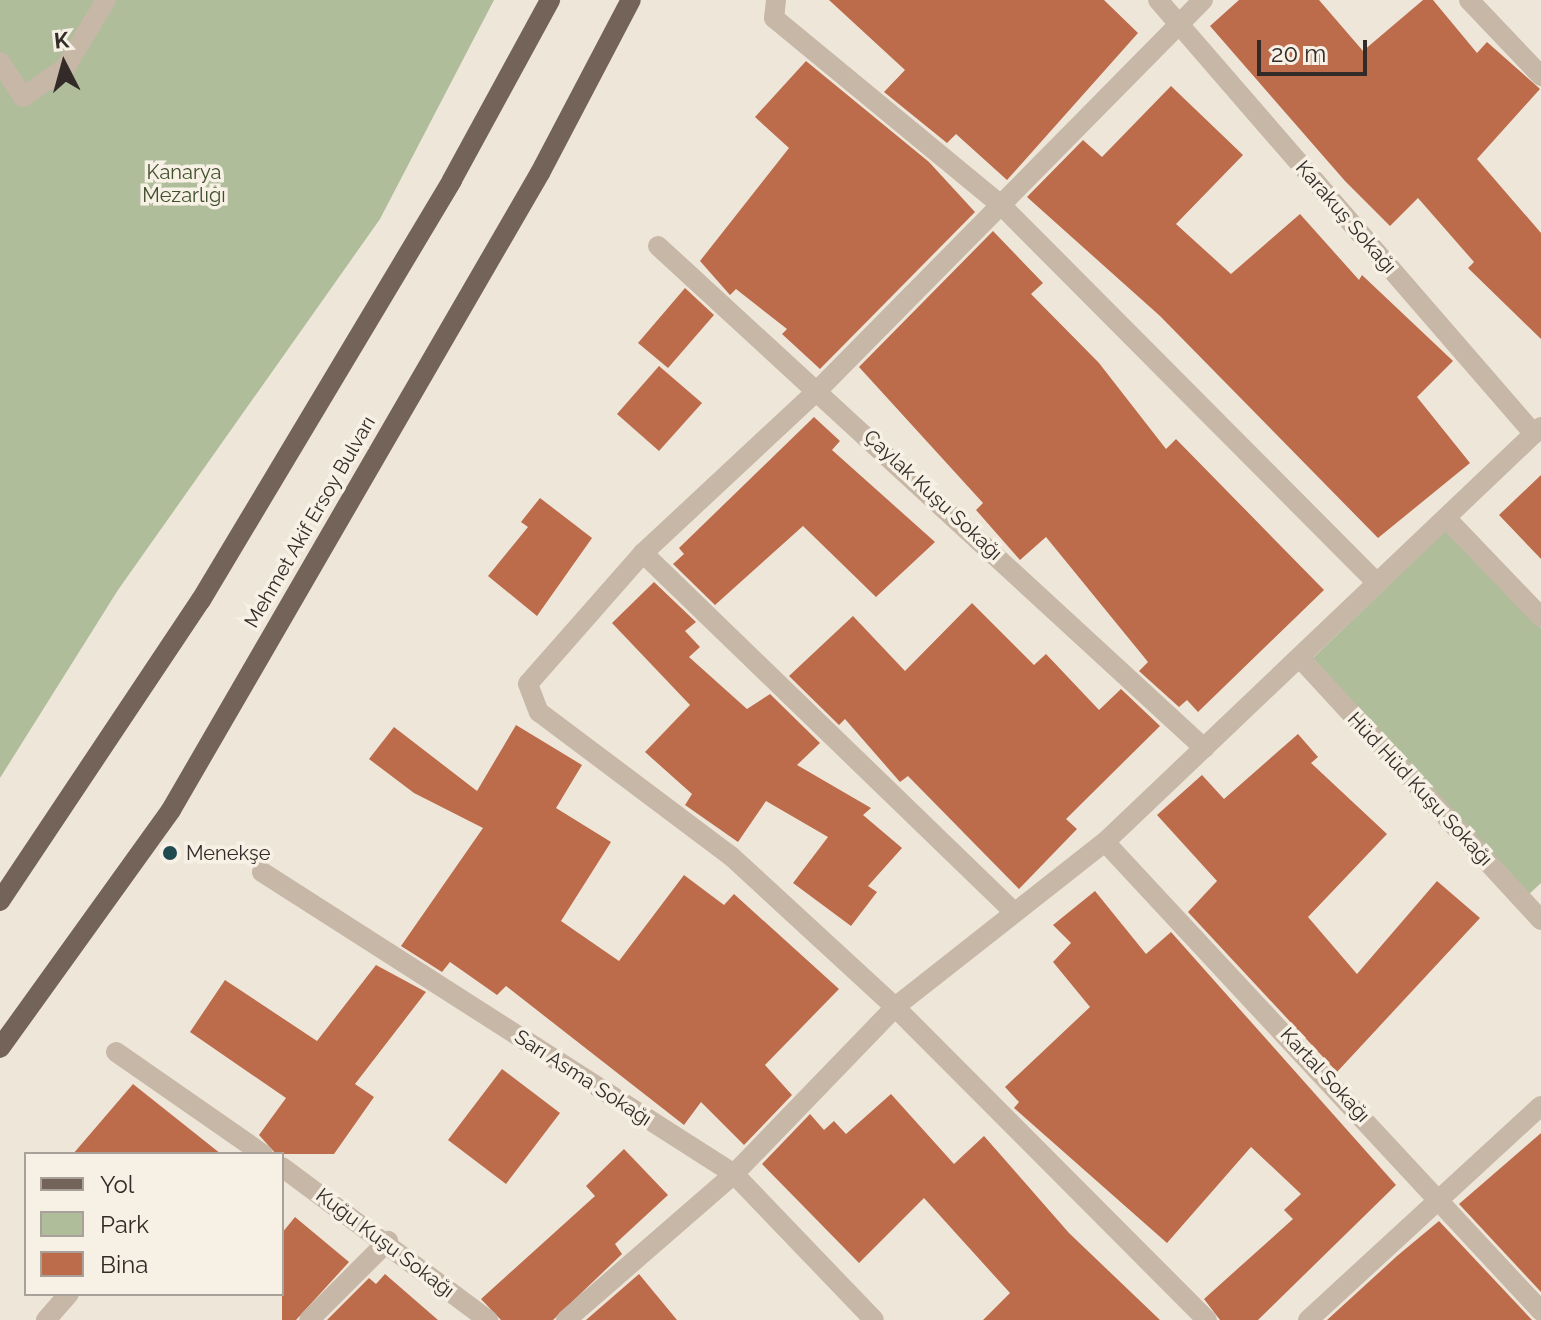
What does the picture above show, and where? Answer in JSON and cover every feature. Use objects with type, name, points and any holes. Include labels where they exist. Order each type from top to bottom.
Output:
[{"type":"main road","points":[[0,901],[201,600],[452,180],[550,0]]},
{"type":"main road","name":"Mehmet Akif Ersoy Bulvarı","points":[[0,1048],[171,810],[540,173],[631,0]]},
{"type":"street","points":[[0,62],[23,97],[65,68],[106,0]]},
{"type":"street","points":[[776,0],[774,18],[1001,205],[1263,460],[1375,581]]},
{"type":"street","name":"Karakuş Sokağı","points":[[1158,0],[1538,430]]},
{"type":"street","points":[[1203,0],[819,389],[643,553],[528,684],[539,712],[732,857],[895,1007],[1207,1320]]},
{"type":"street","points":[[1469,0],[1541,76]]},
{"type":"street","name":"Çaylak Kuşu Sokağı","points":[[658,246],[819,389],[1204,748]]},
{"type":"street","points":[[566,1320],[734,1174],[895,1007],[1013,911],[1105,842],[1300,658],[1375,581],[1447,519],[1538,430]]},
{"type":"street","points":[[1447,519],[1541,617]]},
{"type":"street","points":[[643,553],[1013,911]]},
{"type":"street","name":"Hüd Hüd Kuşu Sokağı","points":[[1300,658],[1541,920]]},
{"type":"street","name":"Kartal Sokağı","points":[[1105,842],[1441,1199],[1541,1311]]},
{"type":"street","name":"Sarı Asma Sokağı","points":[[262,872],[734,1174],[874,1320]]},
{"type":"street","points":[[116,1052],[260,1152]]},
{"type":"street","points":[[1308,1320],[1541,1106]]},
{"type":"street","name":"Kuğu Kuşu Sokağı","points":[[284,1168],[388,1241],[488,1320]]},
{"type":"street","points":[[309,1320],[388,1241]]},
{"type":"street","points":[[46,1320],[67,1296]]},
{"type":"green space","name":"Kanarya Mezarlığı","points":[[0,0],[494,0],[380,219],[118,590],[0,778]]},
{"type":"green space","points":[[1447,529],[1541,628],[1541,883],[1527,896],[1311,660]]},
{"type":"building","points":[[829,0],[1104,0],[1138,33],[1007,180],[956,134],[947,143],[884,92],[905,70]]},
{"type":"building","points":[[1239,0],[1319,0],[1363,51],[1423,0],[1433,0],[1477,53],[1487,42],[1540,89],[1477,159],[1541,233],[1541,339],[1468,268],[1474,262],[1418,198],[1390,226],[1345,181],[1210,26]]},
{"type":"building","points":[[806,61],[929,162],[975,212],[820,369],[782,334],[787,329],[736,289],[730,295],[700,261],[789,148],[755,117]]},
{"type":"building","points":[[1171,86],[1243,155],[1176,224],[1231,274],[1300,214],[1359,280],[1362,275],[1453,361],[1417,397],[1470,463],[1378,538],[1160,316],[1027,197],[1083,140],[1102,157]]},
{"type":"building","points":[[993,231],[1043,283],[1031,294],[1099,363],[1166,449],[1176,439],[1324,590],[1198,712],[1187,700],[1179,707],[1139,671],[1148,662],[1046,537],[1020,560],[976,510],[983,503],[859,367]]},
{"type":"building","points":[[685,288],[714,315],[668,368],[638,343]]},
{"type":"building","points":[[659,366],[702,403],[659,451],[617,414]]},
{"type":"building","points":[[814,417],[840,441],[832,450],[935,542],[876,597],[803,526],[715,605],[673,564],[684,554],[679,548]]},
{"type":"building","points":[[1541,475],[1541,559],[1499,515]]},
{"type":"building","points":[[540,498],[592,538],[537,616],[488,576],[528,527],[521,522]]},
{"type":"building","points":[[654,582],[696,622],[685,631],[700,647],[689,657],[747,709],[770,694],[820,743],[797,765],[871,808],[863,815],[902,848],[868,886],[877,892],[851,926],[793,883],[828,837],[766,801],[738,842],[685,805],[692,794],[645,752],[690,705],[612,623]]},
{"type":"building","points":[[972,603],[1034,665],[1046,654],[1099,710],[1121,689],[1160,726],[1066,819],[1077,829],[1019,889],[908,776],[900,782],[845,719],[839,725],[789,676],[853,616],[905,671]]},
{"type":"building","points":[[516,725],[582,765],[556,808],[611,842],[561,921],[619,961],[684,875],[724,905],[734,894],[839,989],[765,1065],[792,1095],[744,1145],[701,1102],[684,1125],[506,986],[497,995],[450,962],[442,972],[401,946],[483,828],[414,793],[369,759],[394,727],[477,791]]},
{"type":"building","points":[[1298,734],[1318,757],[1311,763],[1387,834],[1308,917],[1357,974],[1437,881],[1480,918],[1337,1072],[1188,912],[1217,881],[1157,815],[1202,775],[1224,799]]},
{"type":"building","points":[[1095,891],[1146,954],[1171,932],[1396,1185],[1258,1320],[1220,1320],[1204,1299],[1293,1219],[1284,1210],[1301,1194],[1251,1147],[1167,1243],[1014,1108],[1019,1102],[1005,1087],[1090,1007],[1053,962],[1071,943],[1053,925]]},
{"type":"building","points":[[376,965],[426,992],[355,1084],[374,1097],[334,1154],[274,1152],[259,1135],[286,1098],[190,1032],[225,980],[317,1041]]},
{"type":"building","points":[[502,1069],[560,1113],[506,1184],[448,1140]]},
{"type":"building","points":[[133,1084],[218,1152],[75,1152]]},
{"type":"building","points":[[891,1094],[954,1164],[984,1136],[1069,1233],[1160,1320],[983,1320],[1010,1293],[924,1198],[859,1263],[762,1164],[810,1114],[824,1130],[834,1121],[846,1134]]},
{"type":"building","points":[[1541,1133],[1541,1292],[1459,1204]]},
{"type":"building","points":[[624,1149],[668,1195],[615,1244],[622,1254],[553,1320],[501,1320],[481,1299],[595,1196],[586,1186]]},
{"type":"building","points":[[295,1217],[349,1262],[296,1320],[282,1320],[284,1231]]},
{"type":"building","points":[[1439,1221],[1532,1320],[1327,1320],[1397,1256]]},
{"type":"building","points":[[385,1274],[438,1320],[327,1320],[369,1278],[376,1284]]},
{"type":"building","points":[[639,1274],[677,1320],[586,1320]]},
{"type":"place","name":"Menekşe","points":[[170,853]]}]
